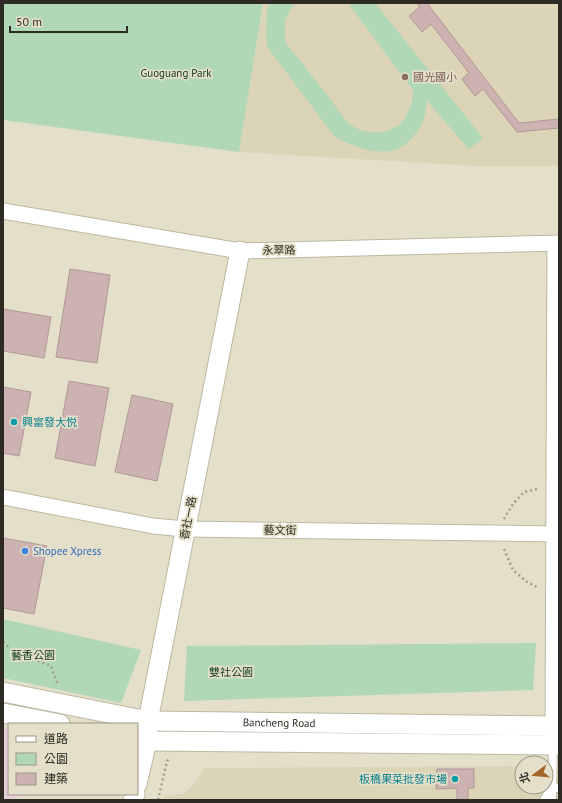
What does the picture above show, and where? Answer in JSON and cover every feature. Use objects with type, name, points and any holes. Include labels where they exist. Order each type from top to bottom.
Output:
[{"type":"street","name":"永翠路","points":[[3,211],[240,251],[557,243]]},
{"type":"street","points":[[556,745],[557,243]]},
{"type":"street","name":"香社一路","points":[[138,775],[142,740],[148,721],[240,251]]},
{"type":"street","name":"藝文街","points":[[3,497],[153,526],[186,529],[556,534]]},
{"type":"street","name":"Bancheng Road","points":[[3,692],[148,721],[556,726]]},
{"type":"street","points":[[3,713],[55,723]]},
{"type":"street","name":"Bancheng Road","points":[[142,740],[556,745]]},
{"type":"lane","points":[[552,800],[556,788],[556,745]]},
{"type":"lane","points":[[544,800],[556,788]]},
{"type":"path","points":[[503,521],[513,504],[524,492],[538,489]]},
{"type":"path","points":[[504,549],[513,570],[527,582],[539,588]]},
{"type":"path","points":[[3,642],[12,650],[51,666],[59,688]]},
{"type":"shaded area","name":"國光國小","points":[[263,3],[559,3],[559,166],[476,166],[239,152]]},
{"type":"shaded area","points":[[3,727],[8,728],[8,795],[29,795],[3,800]]},
{"type":"shaded area","name":"板橋果菜批發市場","points":[[514,766],[514,795],[554,795],[554,766],[559,766],[559,800],[164,800],[165,795],[184,794],[197,780],[204,768]]},
{"type":"green space","name":"Guoguang Park","points":[[3,3],[263,3],[239,152],[3,120]]},
{"type":"green space","points":[[269,3],[296,3],[289,12],[285,22],[286,43],[347,122],[360,130],[379,132],[391,130],[400,124],[406,116],[412,100],[413,90],[348,3],[375,3],[483,138],[469,149],[427,101],[425,117],[421,126],[411,139],[398,149],[390,151],[373,151],[349,144],[334,136],[268,48],[266,26]]},
{"type":"green space","name":"藝香公園","points":[[3,619],[141,650],[121,703],[3,678]]},
{"type":"green space","name":"雙社公園","points":[[536,643],[533,690],[184,701],[187,646]]},
{"type":"building","points":[[417,3],[427,3],[519,123],[559,119],[559,128],[517,132],[483,89],[475,96],[462,79],[469,73],[431,24],[422,32],[409,16],[420,7]]},
{"type":"building","points":[[70,269],[110,275],[97,363],[56,357]]},
{"type":"building","points":[[3,309],[51,317],[44,358],[3,351]]},
{"type":"building","points":[[69,381],[109,388],[95,466],[55,458]]},
{"type":"building","name":"興富發大悦","points":[[3,387],[31,392],[19,456],[3,453]]},
{"type":"building","points":[[132,395],[173,404],[157,481],[115,472]]},
{"type":"building","points":[[3,538],[47,546],[34,614],[3,608]]},
{"type":"building","name":"板橋果菜批發市場","points":[[437,769],[474,769],[474,788],[468,788],[468,800],[457,800],[457,788],[436,789]]},
{"type":"place","name":"國光國小","points":[[405,77]]},
{"type":"place","name":"興富發大悦","points":[[14,422]]},
{"type":"place","name":"Shopee Xpress","points":[[25,551]]},
{"type":"place","name":"板橋果菜批發市場","points":[[455,779]]}]
